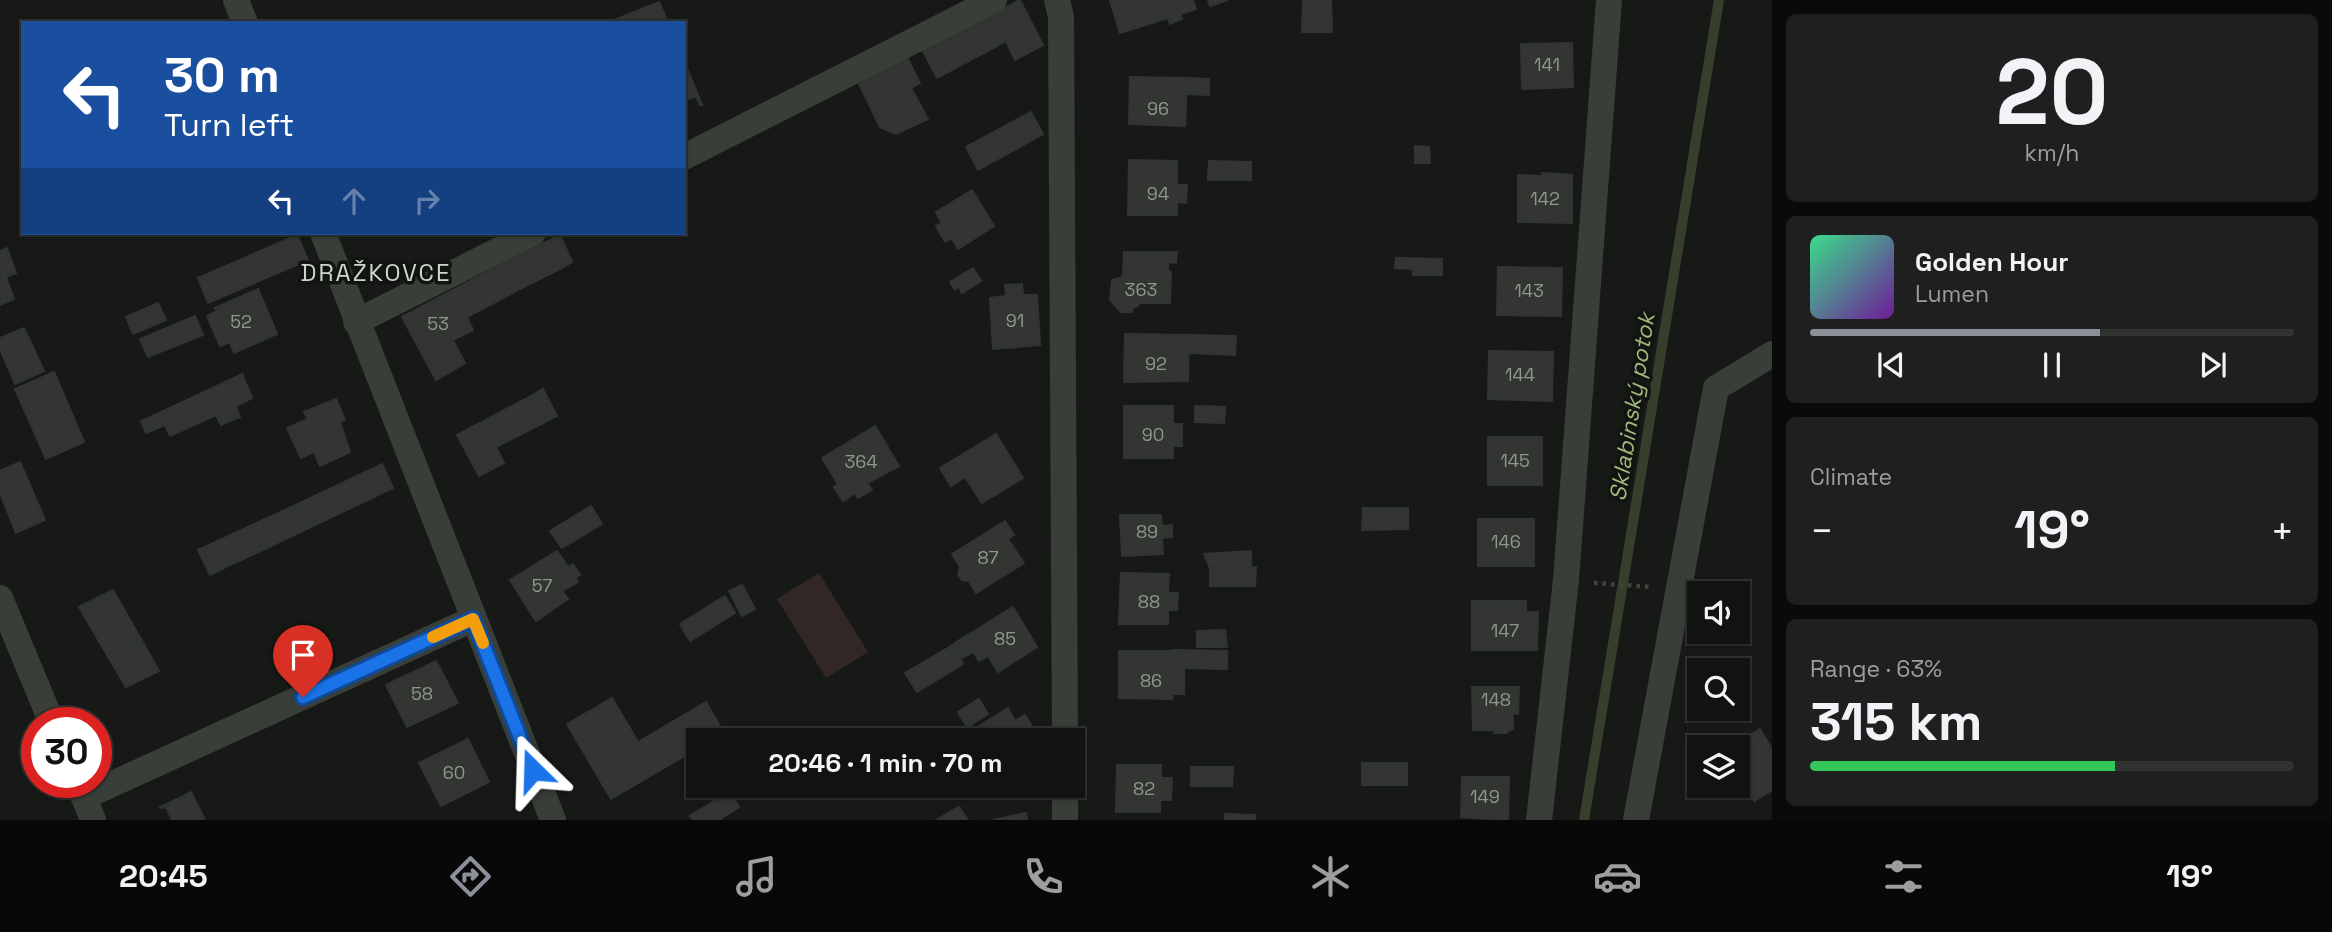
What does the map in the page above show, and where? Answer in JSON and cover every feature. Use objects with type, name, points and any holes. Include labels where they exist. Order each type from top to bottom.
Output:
[{"type":"street","points":[[236,0],[244,21]]},
{"type":"street","points":[[686,155],[994,0]]},
{"type":"street","points":[[1057,0],[1061,16],[1065,728]]},
{"type":"street","points":[[1539,820],[1566,580],[1609,0]]},
{"type":"street","points":[[324,235],[553,820]]},
{"type":"street","points":[[356,322],[529,235]]},
{"type":"street","points":[[1636,820],[1716,388],[1772,354]]},
{"type":"street","points":[[0,598],[45,707]]},
{"type":"street","points":[[85,800],[473,619]]},
{"type":"street","points":[[1065,798],[1066,820]]},
{"type":"path","points":[[1566,580],[1678,589]]},
{"type":"shaded area","points":[[819,573],[868,652],[826,678],[777,599]]},
{"type":"building","points":[[1020,0],[1043,45],[1015,60],[1006,41],[997,46],[984,19]]},
{"type":"building","points":[[1110,0],[1176,0],[1182,19],[1170,24],[1168,18],[1120,33]]},
{"type":"building","points":[[1176,0],[1193,0],[1196,9],[1180,14]]},
{"type":"building","points":[[1208,0],[1228,0],[1210,6]]},
{"type":"building","points":[[1303,0],[1331,0],[1332,32],[1302,32]]},
{"type":"building","points":[[659,2],[667,21],[612,21]]},
{"type":"building","points":[[984,19],[997,46],[937,78],[923,51]]},
{"type":"building","points":[[1572,43],[1573,87],[1522,89],[1521,44]]},
{"type":"building","points":[[907,57],[920,83],[911,88],[928,119],[896,134],[880,127],[859,84]]},
{"type":"building","points":[[686,66],[702,105],[696,96],[686,100]]},
{"type":"building","points":[[1130,77],[1187,78],[1185,126],[1129,124]]},
{"type":"building","points":[[1187,78],[1209,79],[1209,95],[1186,94]]},
{"type":"building","points":[[1031,112],[1043,134],[978,170],[966,147]]},
{"type":"building","points":[[1415,146],[1429,147],[1430,163],[1415,163]]},
{"type":"building","points":[[1129,160],[1177,161],[1177,185],[1187,185],[1186,203],[1177,202],[1177,215],[1128,215]]},
{"type":"building","points":[[1209,161],[1251,162],[1251,180],[1208,180]]},
{"type":"building","points":[[1542,173],[1572,175],[1572,223],[1518,222],[1518,175],[1542,176]]},
{"type":"building","points":[[972,190],[994,226],[958,249],[952,238],[945,242],[936,226],[942,223],[936,212]]},
{"type":"building","points":[[297,235],[308,260],[208,303],[198,278]]},
{"type":"building","points":[[560,235],[572,262],[556,271],[542,244]]},
{"type":"building","points":[[542,244],[556,271],[524,287],[510,260]]},
{"type":"building","points":[[7,248],[16,273],[6,277],[14,299],[0,305],[0,251]]},
{"type":"building","points":[[1124,252],[1177,252],[1176,263],[1168,262],[1168,270],[1171,272],[1170,303],[1140,303],[1133,307],[1132,312],[1121,312],[1110,300],[1112,280],[1123,277]]},
{"type":"building","points":[[1396,258],[1442,259],[1442,275],[1413,275],[1413,269],[1395,268]]},
{"type":"building","points":[[510,260],[524,287],[467,317],[473,330],[453,340],[465,363],[436,380],[402,317]]},
{"type":"building","points":[[1498,267],[1562,268],[1561,316],[1497,315]]},
{"type":"building","points":[[973,268],[981,281],[962,293],[959,286],[955,290],[950,282]]},
{"type":"building","points":[[1022,284],[1023,295],[1037,295],[1040,345],[993,349],[990,298],[1006,296],[1005,285]]},
{"type":"building","points":[[258,289],[277,334],[234,353],[230,342],[220,346],[207,316],[217,311],[215,308]]},
{"type":"building","points":[[158,303],[166,320],[133,334],[126,317]]},
{"type":"building","points":[[195,316],[203,335],[148,357],[140,339]]},
{"type":"building","points":[[24,328],[44,371],[15,384],[0,349],[0,338]]},
{"type":"building","points":[[1125,334],[1189,335],[1188,381],[1124,382]]},
{"type":"building","points":[[1189,335],[1236,336],[1235,355],[1189,353]]},
{"type":"building","points":[[1489,351],[1553,352],[1552,401],[1488,399]]},
{"type":"building","points":[[54,372],[84,442],[46,459],[15,389]]},
{"type":"building","points":[[242,374],[252,398],[236,406],[240,417],[221,425],[216,415],[170,436],[159,413]]},
{"type":"building","points":[[543,389],[557,416],[545,422],[531,396]]},
{"type":"building","points":[[531,396],[545,422],[496,447],[504,463],[479,476],[457,435]]},
{"type":"building","points":[[336,399],[345,420],[340,422],[350,452],[320,466],[314,452],[301,458],[287,428],[308,419],[304,412]]},
{"type":"building","points":[[1124,406],[1173,406],[1173,424],[1182,424],[1182,446],[1173,446],[1173,458],[1124,458]]},
{"type":"building","points":[[1195,406],[1225,407],[1224,423],[1195,422]]},
{"type":"building","points":[[159,413],[165,425],[146,433],[141,421]]},
{"type":"building","points":[[875,426],[899,466],[867,483],[872,490],[858,498],[855,493],[843,501],[834,487],[838,484],[822,458]]},
{"type":"building","points":[[996,434],[1023,478],[982,503],[965,477],[951,486],[940,468]]},
{"type":"building","points":[[1488,437],[1542,437],[1542,485],[1488,485]]},
{"type":"building","points":[[20,462],[45,520],[16,533],[0,493],[0,471]]},
{"type":"building","points":[[382,464],[393,488],[311,527],[300,503]]},
{"type":"building","points":[[300,503],[311,527],[263,550],[252,525]]},
{"type":"building","points":[[591,506],[602,524],[562,548],[550,531]]},
{"type":"building","points":[[1363,508],[1408,508],[1408,529],[1362,530]]},
{"type":"building","points":[[1120,515],[1161,515],[1162,526],[1172,525],[1172,537],[1162,538],[1163,554],[1122,556]]},
{"type":"building","points":[[1478,519],[1534,519],[1534,566],[1478,566]]},
{"type":"building","points":[[1005,521],[1014,535],[1008,539],[1024,563],[976,593],[969,581],[962,580],[958,574],[960,567],[952,554]]},
{"type":"building","points":[[252,525],[263,550],[222,569],[209,545]]},
{"type":"building","points":[[209,545],[222,569],[210,575],[198,550]]},
{"type":"building","points":[[557,551],[568,567],[573,564],[580,575],[575,578],[578,582],[562,591],[568,599],[536,621],[510,580]]},
{"type":"building","points":[[1251,551],[1251,567],[1210,568],[1204,554]]},
{"type":"building","points":[[1256,567],[1255,586],[1210,586],[1210,568]]},
{"type":"building","points":[[1121,573],[1169,574],[1168,593],[1178,593],[1177,610],[1168,610],[1168,624],[1119,624]]},
{"type":"building","points":[[742,585],[755,609],[742,616],[729,591]]},
{"type":"building","points":[[113,590],[141,639],[107,655],[79,607]]},
{"type":"building","points":[[725,596],[735,613],[690,641],[680,624]]},
{"type":"building","points":[[1472,601],[1526,601],[1526,612],[1538,612],[1537,650],[1472,650]]},
{"type":"building","points":[[1013,607],[1037,647],[998,672],[973,632]]},
{"type":"building","points":[[1225,630],[1227,647],[1197,647],[1197,631]]},
{"type":"building","points":[[973,632],[988,656],[979,661],[964,637]]},
{"type":"building","points":[[964,637],[973,652],[960,659],[951,646]]},
{"type":"building","points":[[141,639],[159,671],[126,687],[107,655]]},
{"type":"building","points":[[951,646],[963,664],[917,692],[905,673]]},
{"type":"building","points":[[1173,650],[1227,651],[1227,669],[1173,668]]},
{"type":"building","points":[[1119,651],[1173,651],[1173,668],[1184,668],[1184,694],[1173,694],[1172,699],[1119,698]]},
{"type":"building","points":[[436,661],[458,703],[407,727],[386,685]]},
{"type":"building","points":[[1472,687],[1519,687],[1518,714],[1513,713],[1513,729],[1507,733],[1473,730]]},
{"type":"building","points":[[612,698],[638,742],[706,702],[721,728],[686,728],[686,755],[611,799],[567,724]]},
{"type":"building","points":[[979,699],[988,714],[967,727],[958,712]]},
{"type":"building","points":[[1008,708],[1015,721],[1025,715],[1033,728],[977,728]]},
{"type":"building","points":[[1760,729],[1772,749],[1772,790],[1754,801],[1750,794],[1750,735]]},
{"type":"building","points":[[468,739],[489,782],[441,806],[419,763]]},
{"type":"building","points":[[1362,763],[1407,763],[1407,785],[1362,785]]},
{"type":"building","points":[[1117,765],[1161,765],[1161,778],[1172,778],[1171,800],[1160,800],[1160,812],[1116,812]]},
{"type":"building","points":[[1191,767],[1233,767],[1232,786],[1191,786]]},
{"type":"building","points":[[1462,777],[1509,777],[1508,820],[1461,817]]},
{"type":"building","points":[[191,792],[205,820],[172,820],[166,807],[159,808]]},
{"type":"building","points":[[719,798],[734,798],[739,807],[719,820],[693,820],[690,816]]},
{"type":"building","points":[[959,807],[968,820],[937,820],[951,811]]},
{"type":"building","points":[[1026,813],[1027,820],[993,820]]},
{"type":"building","points":[[1225,814],[1255,815],[1255,820],[1225,820]]},
{"type":"waterway","name":"Sklabinský potok","points":[[1584,820],[1719,0]]},
{"type":"slow traffic","points":[[433,637],[473,619],[483,643]]},
{"type":"district","name":"DRAŽKOVCE","points":[[376,273]]},
{"type":"route","points":[[303,697],[473,619],[533,770]]}]
